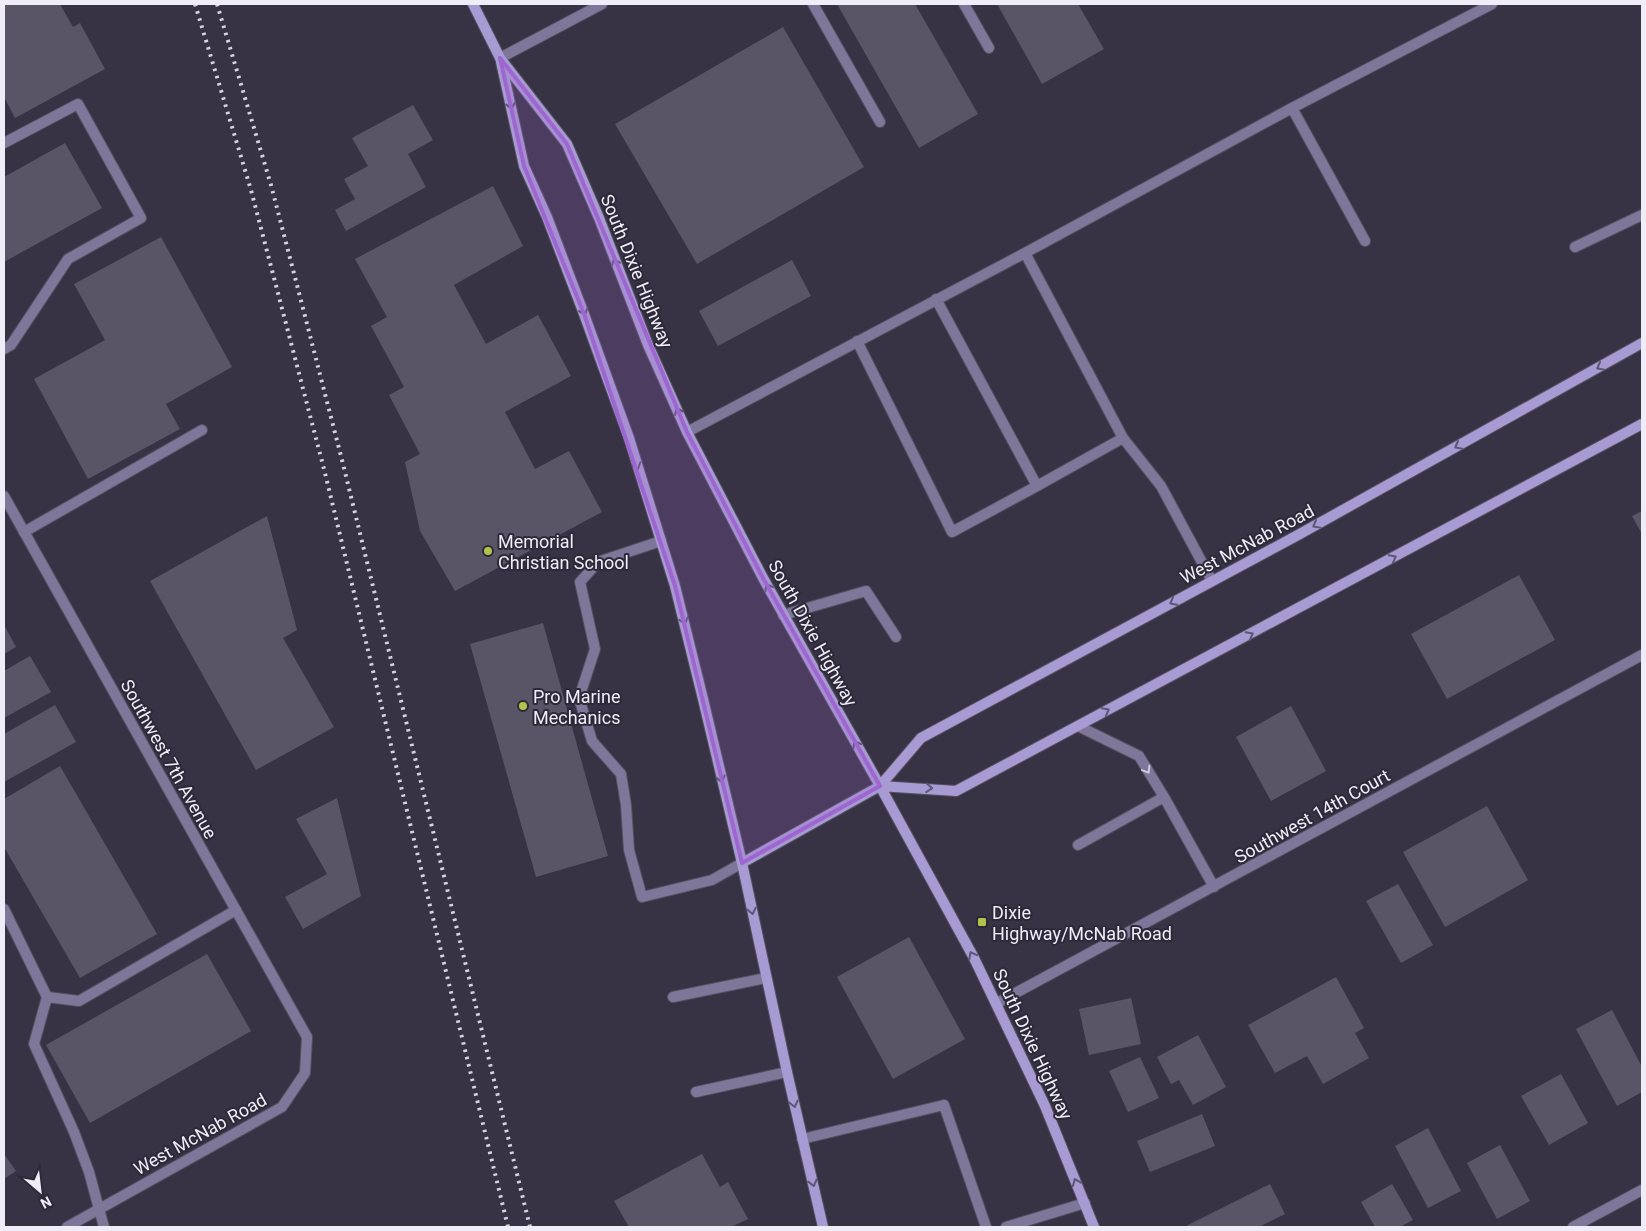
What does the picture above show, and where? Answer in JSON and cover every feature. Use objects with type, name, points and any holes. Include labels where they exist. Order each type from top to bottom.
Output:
[{"type":"main road","name":"South Dixie Highway","points":[[473,4],[500,58],[567,144],[599,218],[648,344],[687,432],[711,481],[783,615],[928,873],[997,1004],[1045,1106],[1094,1227]]},
{"type":"main road","name":"South Dixie Highway","points":[[500,58],[524,166],[550,226],[584,314],[629,438],[661,541],[690,645],[742,863],[802,1140],[824,1227]]},
{"type":"main road","name":"West McNab Road","points":[[742,863],[880,786],[921,738],[1358,502],[1642,343]]},
{"type":"main road","points":[[880,786],[956,791],[1642,424]]},
{"type":"street","points":[[500,58],[602,4]]},
{"type":"street","points":[[813,4],[880,122]]},
{"type":"street","points":[[964,4],[989,48]]},
{"type":"street","points":[[687,432],[1025,253],[1292,108],[1492,4]]},
{"type":"street","points":[[4,143],[78,104],[141,218],[68,260],[11,345],[4,349]]},
{"type":"street","points":[[1292,108],[1365,241]]},
{"type":"street","points":[[1575,247],[1642,214]]},
{"type":"street","points":[[1025,253],[1122,438],[1161,486],[1212,581]]},
{"type":"street","points":[[936,299],[1038,486]]},
{"type":"street","points":[[857,341],[952,532],[1122,438]]},
{"type":"street","points":[[24,532],[202,430]]},
{"type":"street","name":"Southwest 7th Avenue","points":[[4,496],[307,1037]]},
{"type":"street","points":[[661,541],[598,562],[580,582],[595,649],[579,698],[592,741],[621,774],[626,805],[629,850],[642,898],[712,880],[742,863]]},
{"type":"street","points":[[783,615],[866,591],[896,637]]},
{"type":"street","name":"Southwest 14th Court","points":[[997,1004],[1642,655]]},
{"type":"street","points":[[1078,726],[1139,756],[1214,888]]},
{"type":"street","points":[[1078,845],[1164,797]]},
{"type":"street","points":[[4,909],[47,997],[34,1044],[74,1132],[104,1227]]},
{"type":"street","points":[[47,997],[79,1002],[236,910]]},
{"type":"street","points":[[673,997],[766,978]]},
{"type":"street","name":"West McNab Road","points":[[67,1227],[282,1108],[305,1073],[307,1037]]},
{"type":"street","points":[[696,1092],[787,1072]]},
{"type":"street","points":[[802,1140],[944,1105],[986,1227]]},
{"type":"street","points":[[1573,1227],[1642,1190]]},
{"type":"street","points":[[1006,1227],[1085,1203]]},
{"type":"highlighted area","points":[[500,58],[567,144],[687,432],[763,578],[880,786],[742,863],[675,586],[584,314],[524,166]]},
{"type":"building","points":[[4,4],[60,4],[73,27],[80,23],[105,69],[15,118],[4,97]]},
{"type":"building","points":[[837,4],[915,4],[978,114],[919,148]]},
{"type":"building","points":[[997,4],[1078,4],[1104,49],[1042,84]]},
{"type":"building","points":[[783,27],[864,167],[697,264],[615,124]]},
{"type":"building","points":[[413,105],[433,140],[408,154],[426,187],[346,231],[335,210],[355,199],[344,179],[368,166],[352,138]]},
{"type":"building","points":[[65,143],[102,208],[4,262],[4,177]]},
{"type":"building","points":[[493,186],[523,246],[454,285],[486,344],[538,315],[571,376],[505,412],[535,469],[569,451],[602,512],[455,591],[420,531],[405,462],[420,454],[389,395],[404,387],[371,326],[387,317],[355,259]]},
{"type":"building","points":[[161,237],[232,367],[166,404],[180,429],[88,479],[34,379],[105,340],[74,284]]},
{"type":"building","points":[[792,260],[811,296],[718,346],[699,311]]},
{"type":"building","points":[[1642,511],[1642,534],[1632,516]]},
{"type":"building","points":[[267,516],[297,630],[283,638],[334,727],[256,770],[150,581]]},
{"type":"building","points":[[1519,575],[1555,640],[1447,699],[1411,634]]},
{"type":"building","points":[[543,623],[608,856],[536,877],[470,644]]},
{"type":"building","points":[[4,625],[16,647],[4,654]]},
{"type":"building","points":[[30,656],[51,692],[4,718],[4,671]]},
{"type":"building","points":[[55,705],[76,742],[4,782],[4,734]]},
{"type":"building","points":[[1291,706],[1326,771],[1271,801],[1236,737]]},
{"type":"building","points":[[60,766],[157,934],[80,978],[4,847],[4,799]]},
{"type":"building","points":[[337,798],[361,896],[303,929],[285,897],[327,874],[296,819]]},
{"type":"building","points":[[1487,806],[1528,880],[1445,927],[1403,852]]},
{"type":"building","points":[[1398,884],[1433,945],[1401,963],[1366,901]]},
{"type":"building","points":[[909,937],[965,1039],[893,1079],[837,977]]},
{"type":"building","points":[[207,954],[251,1031],[90,1123],[46,1045]]},
{"type":"building","points":[[1336,977],[1364,1028],[1355,1033],[1369,1058],[1323,1084],[1307,1056],[1275,1073],[1248,1025]]},
{"type":"building","points":[[1131,998],[1141,1044],[1089,1055],[1079,1009]]},
{"type":"building","points":[[1612,1010],[1642,1067],[1642,1092],[1617,1106],[1576,1029]]},
{"type":"building","points":[[1198,1035],[1226,1087],[1193,1105],[1179,1080],[1171,1084],[1157,1057]]},
{"type":"building","points":[[1140,1057],[1159,1098],[1128,1112],[1109,1071]]},
{"type":"building","points":[[1561,1074],[1588,1123],[1549,1145],[1521,1096]]},
{"type":"building","points":[[1202,1114],[1215,1146],[1150,1172],[1137,1141]]},
{"type":"building","points":[[1428,1128],[1461,1191],[1428,1208],[1395,1146]]},
{"type":"building","points":[[1500,1145],[1530,1201],[1497,1219],[1467,1163]]},
{"type":"building","points":[[4,1154],[16,1171],[4,1179]]},
{"type":"building","points":[[702,1154],[720,1187],[728,1182],[748,1219],[731,1227],[629,1227],[614,1201]]},
{"type":"building","points":[[1270,1184],[1285,1214],[1259,1227],[1184,1227]]},
{"type":"building","points":[[1392,1184],[1413,1220],[1400,1227],[1375,1227],[1361,1202]]},
{"type":"railway","points":[[195,4],[251,190],[324,469],[508,1227]]},
{"type":"railway","points":[[217,4],[271,185],[343,464],[530,1227]]},
{"type":"place","name":"Memorial Christian School","points":[[488,551]]},
{"type":"place","name":"Pro Marine Mechanics","points":[[523,706]]},
{"type":"place","name":"Dixie Highway/McNab Road","points":[[982,922]]}]
